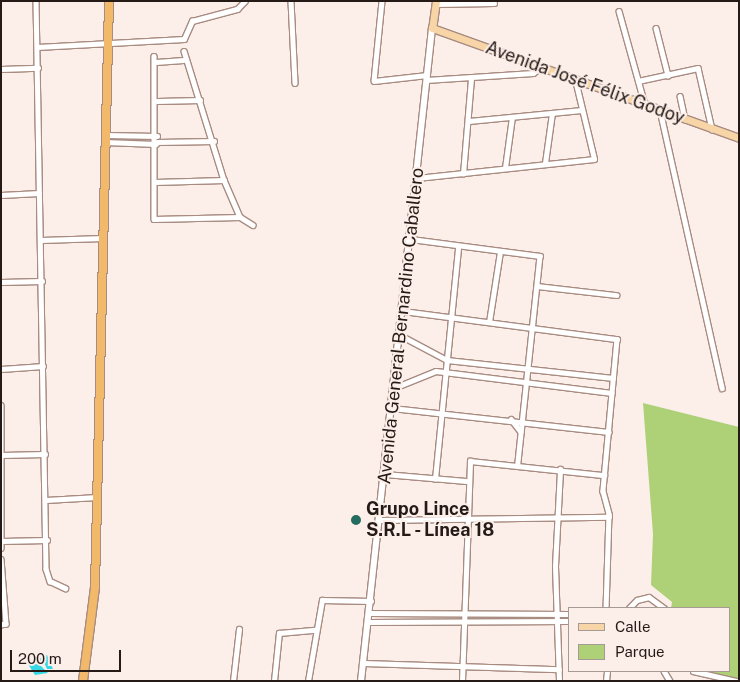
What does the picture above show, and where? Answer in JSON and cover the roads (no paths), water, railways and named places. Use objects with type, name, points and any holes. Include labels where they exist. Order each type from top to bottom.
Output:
[{"type":"highway","points":[[83,681],[94,587],[98,497],[109,1]]},
{"type":"main road","name":"Avenida General Bernardino Caballero","points":[[361,681],[436,2]]},
{"type":"main road","name":"Avenida José Félix Godoy","points":[[432,28],[739,138]]},
{"type":"street","points":[[36,1],[48,578],[65,588]]},
{"type":"street","points":[[37,47],[107,45],[184,39],[192,21],[237,9],[245,1]]},
{"type":"street","points":[[291,1],[295,83]]},
{"type":"street","points":[[382,1],[374,81],[471,78],[533,73],[540,68]]},
{"type":"street","points":[[436,2],[494,3]]},
{"type":"street","points":[[619,11],[645,105]]},
{"type":"street","points":[[656,28],[668,75]]},
{"type":"street","points":[[184,51],[183,60],[200,100],[214,141],[224,180],[240,217]]},
{"type":"street","points":[[154,56],[156,62],[157,101],[156,221],[240,217],[253,225]]},
{"type":"street","points":[[156,62],[183,60]]},
{"type":"street","points":[[1,69],[38,68]]},
{"type":"street","points":[[638,81],[698,68],[712,129]]},
{"type":"street","points":[[463,174],[469,121],[471,78]]},
{"type":"street","points":[[417,178],[596,158],[581,110],[575,80]]},
{"type":"street","points":[[680,96],[685,119]]},
{"type":"street","points":[[157,101],[200,100]]},
{"type":"street","points":[[469,121],[581,110]]},
{"type":"street","points":[[660,110],[722,388]]},
{"type":"street","points":[[545,164],[552,113]]},
{"type":"street","points":[[505,168],[512,117]]},
{"type":"street","points":[[105,138],[157,136]]},
{"type":"street","points":[[105,138],[156,143],[214,141]]},
{"type":"street","points":[[156,182],[224,180]]},
{"type":"street","points":[[1,195],[39,192]]},
{"type":"street","points":[[41,240],[103,238]]},
{"type":"street","points":[[411,239],[458,248],[540,256],[518,463]]},
{"type":"street","points":[[435,479],[458,248]]},
{"type":"street","points":[[489,322],[500,252]]},
{"type":"street","points":[[1,282],[42,281]]},
{"type":"street","points":[[537,286],[616,295]]},
{"type":"street","points":[[403,311],[615,337],[604,475],[609,517],[606,607]]},
{"type":"street","points":[[400,335],[447,360],[613,378]]},
{"type":"street","points":[[1,369],[43,366]]},
{"type":"street","points":[[394,388],[428,373],[446,372],[612,393]]},
{"type":"street","points":[[1,404],[1,548]]},
{"type":"street","points":[[392,408],[441,414],[523,420],[608,432]]},
{"type":"street","points":[[511,419],[521,433]]},
{"type":"street","points":[[2,455],[45,454]]},
{"type":"street","points":[[462,681],[466,621],[466,481],[472,460],[518,463],[604,475]]},
{"type":"street","points":[[559,681],[556,614],[560,469]]},
{"type":"street","points":[[384,474],[466,481]]},
{"type":"street","points":[[46,500],[98,497]]},
{"type":"street","points":[[380,520],[609,517]]},
{"type":"street","points":[[2,541],[47,540]]},
{"type":"street","points":[[1,559],[6,624],[1,626]]},
{"type":"street","points":[[630,607],[637,600],[649,597],[663,607]]},
{"type":"street","points":[[308,681],[315,630],[323,599],[371,601]]},
{"type":"street","points":[[369,613],[568,614]]},
{"type":"street","points":[[383,613],[383,622]]},
{"type":"street","points":[[368,622],[568,621]]},
{"type":"street","points":[[233,681],[240,629]]},
{"type":"street","points":[[274,681],[279,633],[315,630]]},
{"type":"street","points":[[364,663],[462,664],[559,669]]},
{"type":"street","points":[[697,672],[737,681]]},
{"type":"water","points":[[47,655],[53,669],[47,669],[42,658],[39,664],[48,673],[35,675],[28,664]]},
{"type":"place","name":"Grupo Lince S.R.L - Línea 18","points":[[356,520]]}]
